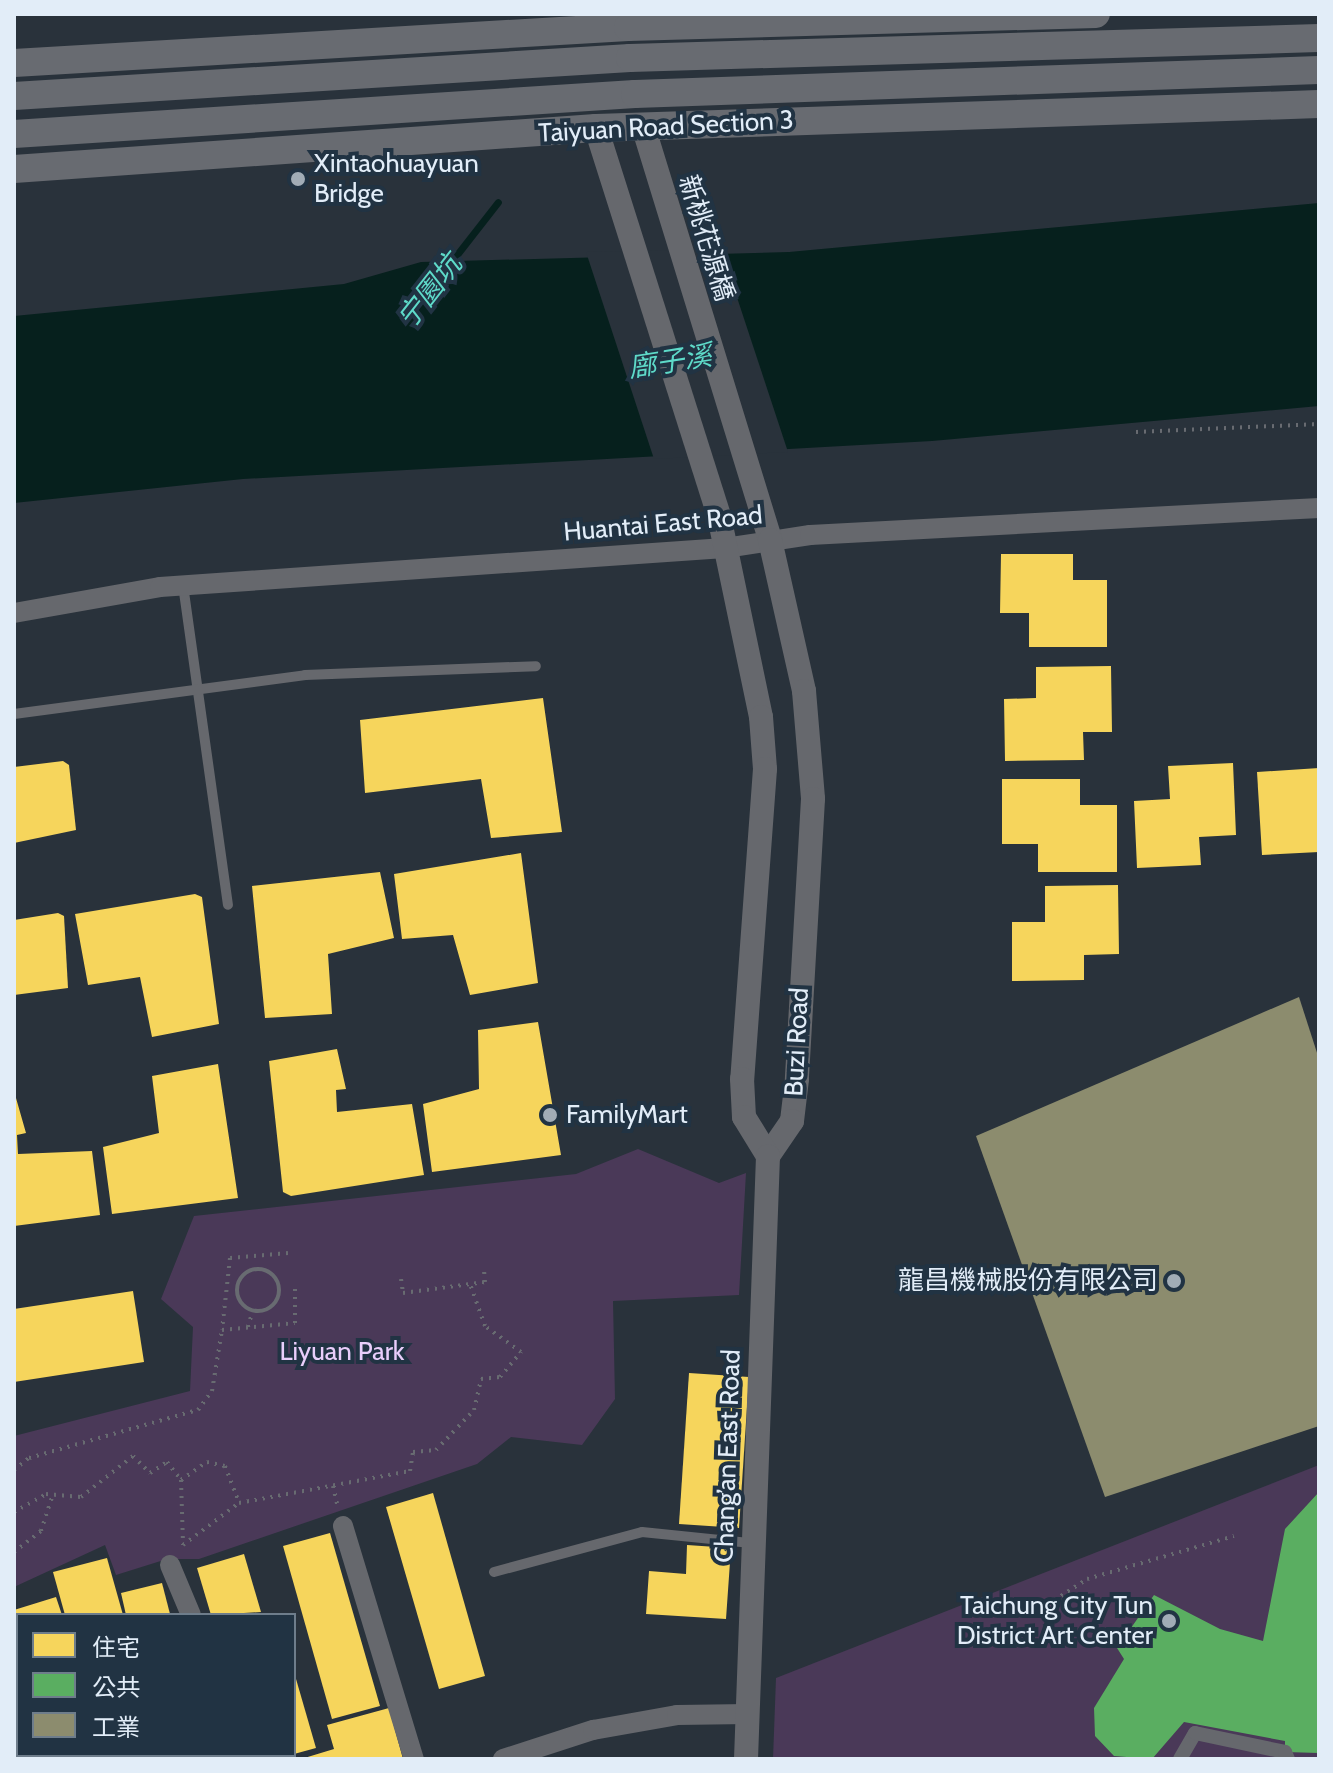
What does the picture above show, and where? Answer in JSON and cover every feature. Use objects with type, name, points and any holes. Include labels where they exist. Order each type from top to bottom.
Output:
[{"type":"main road","points":[[14,63],[628,21],[1096,14]]},
{"type":"main road","points":[[628,21],[635,94],[643,126]]},
{"type":"main road","points":[[584,23],[583,62],[596,128]]},
{"type":"main road","points":[[14,96],[630,58],[1319,38]]},
{"type":"main road","name":"Taiyuan Road Section 3","points":[[14,134],[635,94],[1319,70]]},
{"type":"main road","name":"Taiyuan Road Section 3","points":[[14,169],[596,128],[1319,104]]},
{"type":"street","name":"新桃花源橋","points":[[643,126],[762,514]]},
{"type":"street","name":"Buzi Road","points":[[596,128],[719,516],[761,717],[765,769],[742,1079],[744,1117],[768,1156],[792,1121],[813,799],[803,680],[762,514]]},
{"type":"street","name":"Huantai East Road","points":[[14,613],[183,585],[725,548],[770,540],[1319,508]]},
{"type":"street","name":"Chang’an East Road","points":[[746,1759],[751,1543],[768,1156]]},
{"type":"street","points":[[343,1526],[414,1759]]},
{"type":"street","points":[[170,1565],[190,1613]]},
{"type":"street","points":[[503,1759],[593,1730],[677,1715],[748,1714]]},
{"type":"street","points":[[1180,1759],[1195,1733],[1285,1752],[1288,1759]]},
{"type":"lane","points":[[183,585],[228,905]]},
{"type":"lane","points":[[14,714],[337,672],[536,666]]},
{"type":"lane","points":[[494,1572],[642,1532],[751,1543]]},
{"type":"path","points":[[1136,432],[1319,424]]},
{"type":"path","points":[[14,1470],[29,1458],[198,1410],[212,1391],[230,1258],[288,1253]]},
{"type":"path","points":[[264,1269],[276,1277],[279,1297],[271,1307],[253,1310],[240,1301],[237,1287],[250,1270],[264,1269]]},
{"type":"path","points":[[401,1279],[403,1293],[485,1282],[484,1271]]},
{"type":"path","points":[[14,1512],[53,1495],[81,1497],[133,1456],[150,1473],[167,1462],[181,1480],[183,1545],[239,1503],[410,1471],[413,1452],[436,1450],[474,1410],[481,1379],[500,1377],[521,1352],[485,1326],[470,1284]]},
{"type":"path","points":[[222,1330],[295,1323],[295,1287]]},
{"type":"path","points":[[248,1327],[253,1310]]},
{"type":"path","points":[[181,1480],[207,1462],[225,1466],[239,1503]]},
{"type":"path","points":[[14,1553],[41,1531],[53,1495]]},
{"type":"path","points":[[1041,1609],[1087,1579],[1234,1536]]},
{"type":"green space","name":"Liyuan Park","points":[[638,1149],[719,1183],[746,1173],[739,1295],[613,1301],[615,1399],[582,1445],[511,1437],[477,1464],[199,1559],[167,1559],[116,1575],[105,1545],[14,1587],[14,1436],[190,1391],[193,1327],[161,1299],[194,1216],[576,1174]]},
{"type":"green space","points":[[1319,1465],[1319,1759],[773,1759],[776,1678]]},
{"type":"water","name":"廍子溪","points":[[1319,203],[1319,406],[932,441],[243,479],[14,503],[14,316],[344,284],[421,262],[789,252]]},
{"type":"pier","points":[[721,249],[788,452],[654,459],[586,252]]},
{"type":"building: 住宅","points":[[1001,554],[1073,554],[1073,580],[1107,580],[1107,647],[1029,647],[1029,613],[1000,613]]},
{"type":"building: 住宅","points":[[1111,666],[1112,732],[1083,732],[1084,760],[1005,761],[1004,699],[1036,698],[1036,667]]},
{"type":"building: 住宅","points":[[543,698],[562,832],[491,838],[481,779],[365,793],[360,720]]},
{"type":"building: 住宅","points":[[63,761],[69,765],[76,830],[14,843],[14,767]]},
{"type":"building: 住宅","points":[[1233,763],[1236,835],[1199,837],[1201,865],[1137,868],[1134,801],[1170,799],[1168,766]]},
{"type":"building: 住宅","points":[[1319,768],[1319,852],[1262,855],[1257,772]]},
{"type":"building: 住宅","points":[[1002,779],[1080,779],[1080,805],[1117,805],[1117,872],[1038,872],[1038,844],[1002,844]]},
{"type":"building: 住宅","points":[[521,853],[538,983],[470,995],[453,935],[402,939],[394,874]]},
{"type":"building: 住宅","points":[[380,872],[394,938],[328,954],[332,1014],[265,1018],[252,886]]},
{"type":"building: 住宅","points":[[1118,885],[1119,954],[1084,955],[1084,980],[1012,981],[1012,922],[1045,922],[1045,886]]},
{"type":"building: 住宅","points":[[195,894],[202,897],[219,1024],[152,1037],[140,977],[88,985],[75,914]]},
{"type":"building: 住宅","points":[[58,913],[64,916],[68,988],[14,995],[14,920]]},
{"type":"building: 住宅","points":[[538,1022],[561,1155],[432,1172],[423,1104],[479,1089],[478,1030]]},
{"type":"building: 住宅","points":[[337,1049],[346,1089],[336,1090],[337,1112],[412,1104],[424,1175],[291,1196],[283,1192],[269,1061]]},
{"type":"building: 住宅","points":[[218,1064],[238,1198],[112,1214],[103,1147],[159,1133],[152,1076]]},
{"type":"building: 住宅","points":[[14,1091],[26,1133],[17,1135],[18,1154],[92,1151],[100,1215],[14,1226]]},
{"type":"building: 住宅","points":[[133,1291],[144,1362],[14,1382],[14,1309]]},
{"type":"building: 住宅","points":[[689,1373],[749,1377],[739,1528],[679,1524]]},
{"type":"building: 住宅","points":[[433,1493],[485,1676],[439,1689],[386,1507]]},
{"type":"building: 住宅","points":[[330,1533],[380,1706],[332,1719],[283,1546]]},
{"type":"building: 住宅","points":[[687,1545],[731,1548],[726,1619],[646,1614],[649,1571],[686,1574]]},
{"type":"building: 住宅","points":[[244,1554],[261,1612],[210,1613],[197,1568]]},
{"type":"building: 住宅","points":[[107,1558],[122,1613],[64,1613],[53,1572]]},
{"type":"building: 住宅","points":[[162,1583],[170,1613],[126,1613],[121,1593]]},
{"type":"building: 住宅","points":[[56,1597],[61,1613],[16,1613],[14,1631],[14,1610]]},
{"type":"building: 住宅","points":[[296,1679],[316,1748],[296,1753]]},
{"type":"building: 住宅","points":[[389,1708],[403,1759],[301,1759],[334,1749],[327,1725]]},
{"type":"building: 住宅","points":[[163,1757],[228,1759],[164,1759]]},
{"type":"building: 公共","name":"Taichung City Tun District Art Center","points":[[1319,1492],[1319,1753],[1285,1752],[1285,1741],[1184,1722],[1152,1759],[1114,1756],[1095,1736],[1094,1708],[1124,1659],[1117,1648],[1154,1595],[1220,1629],[1263,1641],[1285,1529]]},
{"type":"building: 工業","name":"龍昌機械股份有限公司","points":[[1299,997],[1319,1059],[1319,1426],[1105,1497],[976,1136]]},
{"type":"waterway","name":"宁園坑","points":[[448,266],[498,202]]},
{"type":"place","name":"Xintaohuayuan Bridge","points":[[298,179]]},
{"type":"place","name":"FamilyMart","points":[[550,1115]]},
{"type":"place","name":"龍昌機械股份有限公司","points":[[1174,1281]]},
{"type":"place","name":"Taichung City Tun District Art Center","points":[[1169,1621]]}]
